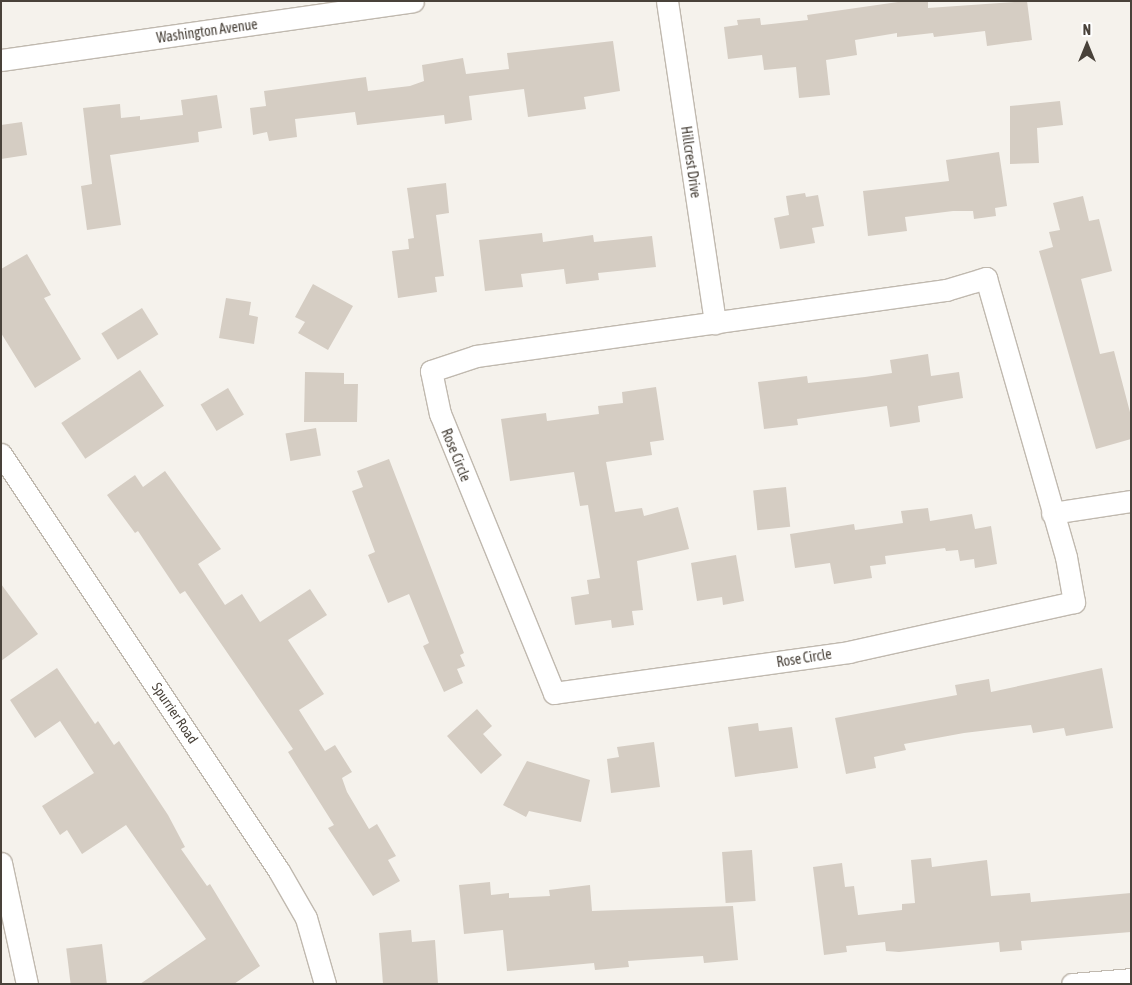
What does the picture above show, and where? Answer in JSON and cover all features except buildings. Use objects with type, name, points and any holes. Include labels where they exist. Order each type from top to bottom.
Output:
[{"type":"street","name":"Washington Avenue","points":[[1,60],[413,1]]},
{"type":"street","name":"Hillcrest Drive","points":[[667,1],[715,324]]},
{"type":"street","name":"Rose Circle","points":[[986,278],[1052,513],[1074,602],[849,652],[554,693],[440,414],[431,371],[476,356],[715,324],[946,290],[986,278]]},
{"type":"street","name":"Spurrier Road","points":[[1,454],[279,871],[306,918],[325,984]]},
{"type":"street","points":[[1052,513],[1131,501]]},
{"type":"street","points":[[1,863],[27,984]]},
{"type":"street","points":[[1072,984],[1131,979]]}]
